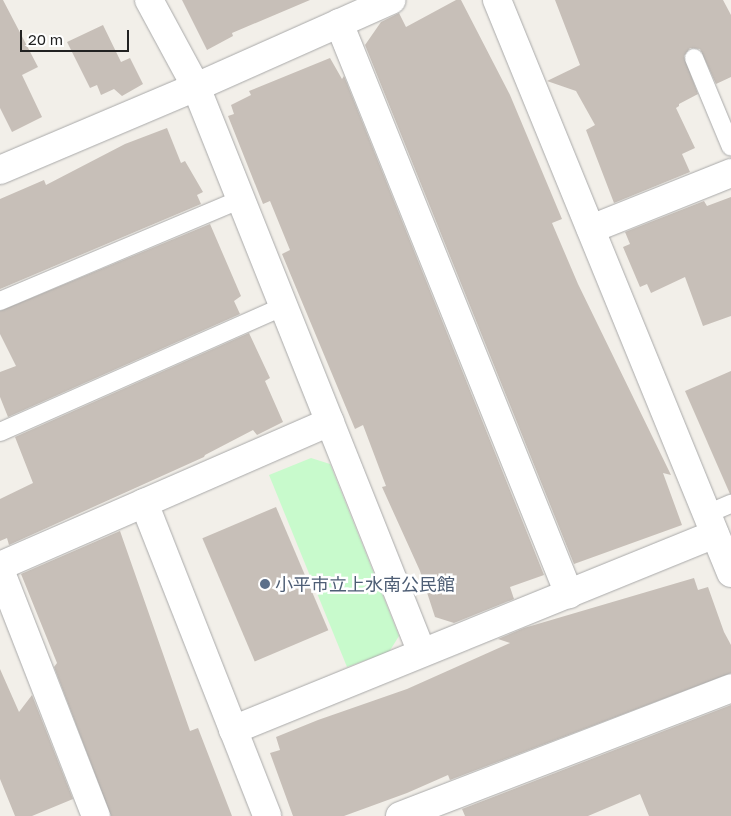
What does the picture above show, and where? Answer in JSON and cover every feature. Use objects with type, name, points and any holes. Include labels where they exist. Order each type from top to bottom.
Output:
[{"type":"street","points":[[149,0],[196,87],[422,653]]},
{"type":"street","points":[[0,170],[196,87],[390,0]]},
{"type":"street","points":[[497,0],[591,229],[718,517],[731,573]]},
{"type":"street","points":[[339,23],[569,594]]},
{"type":"street","points":[[591,229],[731,173]]},
{"type":"street","points":[[96,816],[0,568],[330,422]]},
{"type":"street","points":[[144,503],[267,816]]},
{"type":"street","points":[[233,730],[569,594],[718,517]]},
{"type":"street","points":[[400,816],[731,688]]},
{"type":"lane","points":[[694,58],[731,147]]},
{"type":"lane","points":[[0,301],[241,199]]},
{"type":"lane","points":[[0,432],[284,306]]},
{"type":"green space","points":[[311,458],[330,464],[399,636],[389,652],[347,667],[269,475]]},
{"type":"building","points":[[0,0],[3,0],[38,67],[22,75],[42,117],[12,132],[0,108]]},
{"type":"building","points":[[182,0],[310,0],[232,33],[233,36],[207,50]]},
{"type":"building","points":[[456,0],[461,0],[510,95],[562,219],[552,223],[578,284],[671,475],[663,473],[682,525],[574,564],[365,45],[381,22],[399,13],[406,27]]},
{"type":"building","points":[[555,0],[723,0],[731,15],[731,77],[716,84],[700,49],[690,48],[684,56],[698,94],[679,104],[676,108],[695,148],[682,154],[690,172],[614,203],[586,130],[595,125],[576,91],[547,81],[580,65]]},
{"type":"building","points":[[103,25],[121,62],[130,58],[143,84],[122,96],[114,89],[101,95],[97,85],[90,88],[67,42]]},
{"type":"building","points":[[330,58],[342,79],[344,76],[544,575],[510,587],[514,599],[454,623],[435,617],[420,571],[382,487],[386,486],[363,425],[355,429],[282,254],[290,250],[270,201],[263,204],[228,116],[234,114],[231,105],[251,95],[249,91]]},
{"type":"building","points":[[167,128],[181,163],[185,161],[203,192],[197,195],[201,204],[0,289],[0,199],[44,180],[46,185],[125,144]]},
{"type":"building","points":[[731,197],[731,316],[703,326],[685,277],[651,293],[647,284],[640,287],[623,247],[630,244],[625,232],[704,201],[707,206]]},
{"type":"building","points":[[210,224],[241,296],[234,301],[240,314],[8,417],[0,397],[0,372],[16,366],[0,334],[0,311]]},
{"type":"building","points":[[249,333],[270,378],[265,381],[283,422],[257,435],[253,430],[204,457],[9,545],[7,538],[0,541],[0,499],[33,483],[15,437]]},
{"type":"building","points":[[731,371],[731,494],[730,494],[685,391]]},
{"type":"building","name":"小平市立上水南公民館","points":[[276,507],[328,630],[255,662],[202,538]]},
{"type":"building","points":[[120,531],[190,731],[198,728],[232,816],[111,816],[54,667],[57,663],[21,574]]},
{"type":"building","points":[[694,578],[698,590],[708,587],[724,632],[731,645],[731,673],[450,780],[448,775],[407,793],[344,816],[293,816],[270,753],[280,750],[276,737],[318,720],[407,689],[510,643],[498,639],[524,628]]},
{"type":"building","points":[[0,669],[19,712],[32,695],[73,799],[32,816],[15,816],[0,779]]},
{"type":"building","points":[[731,705],[731,816],[649,816],[640,794],[588,816],[465,816],[462,809]]},
{"type":"place","name":"小平市立上水南公民館","points":[[265,584]]}]
